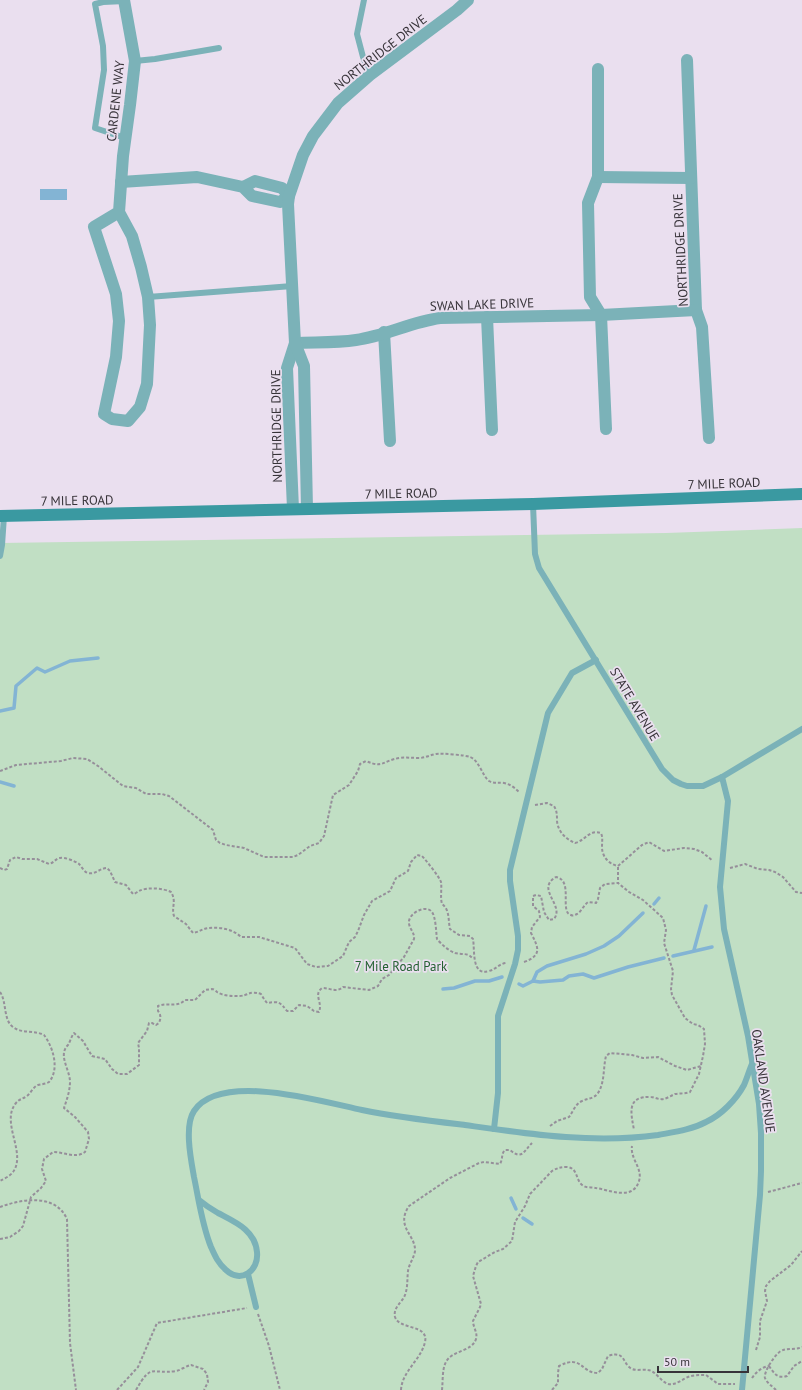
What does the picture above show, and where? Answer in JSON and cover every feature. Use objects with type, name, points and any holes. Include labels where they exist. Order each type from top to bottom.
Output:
[{"type":"street","name":"NORTHRIDGE DRIVE","points":[[307,509],[304,366],[295,343],[288,204],[289,196],[303,155],[313,136],[338,103],[370,76],[468,0]]},
{"type":"street","name":"CARDENE WAY","points":[[118,212],[125,138],[135,61],[124,1]]},
{"type":"street","name":"NORTHRIDGE DRIVE","points":[[687,60],[696,310],[702,327],[709,438]]},
{"type":"street","points":[[598,69],[598,177],[588,204],[590,297],[600,315],[606,429]]},
{"type":"street","points":[[121,182],[197,177],[243,187],[255,181],[282,188],[289,196]]},
{"type":"street","points":[[598,177],[691,178]]},
{"type":"street","points":[[118,212],[132,236],[148,296],[150,325],[147,384],[140,407],[128,421],[112,419],[104,414],[116,357],[118,321],[116,294],[94,227],[118,212]]},
{"type":"street","name":"SWAN LAKE DRIVE","points":[[295,343],[357,340],[427,320],[440,318],[600,315],[696,310]]},
{"type":"street","points":[[487,317],[492,430]]},
{"type":"street","points":[[384,332],[390,441]]},
{"type":"street","name":"NORTHRIDGE DRIVE","points":[[293,509],[287,368],[295,343]]},
{"type":"street","name":"7 MILE ROAD","points":[[2,516],[533,504],[802,494]]},
{"type":"lane","points":[[364,0],[357,34],[370,76]]},
{"type":"lane","points":[[124,1],[103,2],[96,4],[103,46],[104,70],[95,128],[125,138]]},
{"type":"lane","points":[[135,61],[219,48]]},
{"type":"lane","points":[[148,296],[292,286]]},
{"type":"lane","name":"STATE AVENUE","points":[[533,504],[535,554],[539,568],[666,774],[673,780],[681,784],[696,787],[703,786],[722,777],[802,729]]},
{"type":"lane","points":[[0,556],[2,545],[2,516]]},
{"type":"lane","points":[[494,1129],[498,1093],[498,1016],[518,950],[518,936],[510,881],[510,870],[548,712],[572,673],[596,660]]},
{"type":"lane","name":"OAKLAND AVENUE","points":[[722,777],[728,801],[726,837],[720,887],[724,929],[742,1008],[759,1104],[761,1132],[760,1194],[742,1387]]},
{"type":"lane","points":[[199,1200],[215,1212],[239,1223],[254,1238],[258,1261],[254,1269],[248,1274],[239,1276],[227,1272],[217,1260],[206,1235],[199,1200],[190,1151],[190,1128],[193,1112],[202,1103],[217,1095],[237,1090],[296,1096],[381,1114],[543,1135],[577,1138],[634,1138],[683,1131],[705,1123],[717,1115],[744,1085],[752,1064]]},
{"type":"lane","points":[[248,1274],[256,1307]]},
{"type":"path","points":[[0,771],[16,765],[61,761],[73,758],[87,759],[123,786],[136,788],[146,794],[162,794],[169,796],[213,830],[216,840],[220,843],[244,848],[268,858],[277,856],[293,858],[298,856],[310,846],[319,843],[322,840],[333,795],[349,785],[358,771],[360,764],[366,761],[374,765],[380,765],[402,757],[427,757],[438,753],[470,757],[484,773],[487,780],[509,784],[515,788],[527,801],[534,805],[547,803],[554,806],[560,832],[567,840],[575,843],[592,833],[601,833],[603,840],[603,853],[606,859],[609,863],[618,866]]},
{"type":"path","points":[[618,883],[618,866],[642,845],[648,842],[664,851],[684,848],[694,849],[702,852],[722,866],[733,868],[745,864],[758,869],[775,872],[783,877],[796,892],[802,894]]},
{"type":"path","points":[[0,868],[4,870],[7,869],[10,860],[16,857],[22,859],[37,859],[49,864],[58,858],[65,858],[78,864],[88,873],[106,868],[110,871],[115,882],[126,885],[133,894],[140,890],[149,889],[167,890],[171,892],[175,901],[173,911],[174,916],[186,924],[193,933],[209,928],[218,928],[231,930],[241,937],[259,937],[295,948],[307,964],[320,967],[328,966],[343,956],[349,942],[355,937],[364,915],[372,901],[390,890],[396,878],[408,871],[412,858],[416,855],[422,856],[439,878],[441,883],[440,898],[442,904],[448,911],[450,929],[459,935],[470,936],[473,939],[474,960]]},
{"type":"path","points":[[0,1238],[10,1237],[19,1231],[23,1226],[31,1196],[38,1192],[46,1181],[42,1169],[44,1159],[53,1152],[79,1155],[85,1152],[88,1147],[88,1132],[75,1117],[64,1108],[69,1094],[70,1080],[63,1051],[74,1034],[83,1041],[92,1056],[105,1059],[112,1069],[118,1074],[127,1074],[140,1065],[138,1043],[147,1031],[149,1023],[156,1025],[159,1023],[160,1014],[158,1011],[158,1006],[164,1004],[175,1006],[185,1000],[195,1000],[205,990],[212,989],[230,996],[239,996],[248,993],[261,994],[267,1003],[277,1002],[283,1004],[287,1011],[293,1010],[299,1005],[307,1006],[314,1011],[319,1012],[321,1004],[317,994],[322,988],[336,991],[339,991],[343,987],[369,990],[378,986],[382,979],[389,975],[404,956],[414,939],[409,920],[414,913],[425,909],[433,913],[437,939],[439,941],[451,951],[468,954],[474,960],[478,968],[483,972],[489,971],[503,963],[515,964],[532,959],[535,956],[538,949],[535,938],[531,933],[532,927],[540,917],[539,911],[533,906],[534,896],[541,896],[544,912],[547,918],[552,920],[557,915],[556,907],[548,889],[549,884],[554,878],[558,877],[563,882],[566,910],[568,914],[571,915],[578,914],[588,902],[596,903],[599,890],[603,885],[618,883],[629,892],[643,900],[664,918],[666,930],[664,943],[674,971],[671,989],[672,995],[685,1018],[704,1029],[705,1044],[699,1074],[690,1092],[674,1094],[664,1099],[652,1097],[641,1098],[633,1103],[630,1114],[634,1134],[631,1150],[639,1170],[640,1180],[638,1185],[630,1191],[617,1193],[585,1187],[579,1183],[573,1169],[570,1167],[563,1167],[552,1171],[530,1194],[525,1206],[515,1222],[512,1241],[503,1249],[478,1262],[476,1266],[473,1276],[481,1304],[473,1321],[476,1340],[471,1347],[457,1352],[447,1360],[444,1365],[442,1390]]},
{"type":"path","points":[[0,992],[4,1000],[9,1022],[13,1028],[44,1035],[52,1050],[55,1067],[54,1073],[49,1082],[35,1086],[26,1097],[18,1100],[14,1106],[12,1112],[12,1123],[17,1159],[13,1172],[0,1181]]},
{"type":"path","points":[[400,1390],[404,1377],[412,1367],[425,1342],[424,1334],[422,1332],[400,1322],[395,1318],[396,1306],[404,1297],[406,1292],[408,1270],[414,1256],[415,1249],[414,1244],[406,1230],[404,1218],[409,1206],[450,1178],[479,1163],[484,1162],[500,1164],[502,1161],[502,1154],[505,1150],[510,1150],[517,1155],[522,1154],[534,1141],[543,1135],[553,1123],[569,1117],[576,1105],[581,1101],[594,1097],[598,1093],[605,1068],[606,1056],[610,1053],[632,1055],[643,1058],[658,1057],[675,1066],[687,1070],[701,1066]]},
{"type":"path","points":[[760,1194],[802,1183]]},
{"type":"path","points":[[0,1207],[16,1201],[36,1200],[48,1203],[65,1214],[67,1219],[70,1343],[76,1390]]},
{"type":"path","points":[[755,1353],[760,1337],[760,1321],[767,1301],[765,1291],[766,1286],[770,1281],[791,1265],[802,1251]]},
{"type":"path","points":[[117,1390],[138,1367],[157,1323],[256,1307],[269,1346],[280,1390]]},
{"type":"path","points":[[776,1390],[767,1382],[764,1376],[774,1356],[779,1351],[786,1349],[802,1348]]},
{"type":"path","points":[[552,1390],[558,1383],[559,1366],[565,1363],[575,1362],[591,1372],[598,1373],[602,1369],[608,1356],[616,1354],[623,1357],[633,1369],[650,1370],[664,1382],[669,1384],[676,1383],[690,1376],[706,1374],[718,1384],[742,1387]]},
{"type":"path","points":[[770,1366],[775,1375],[783,1377],[787,1376],[794,1366],[802,1361]]},
{"type":"path","points":[[136,1390],[146,1375],[152,1371],[175,1371],[193,1365],[203,1369],[207,1374],[208,1382],[204,1390]]},
{"type":"path","points":[[750,1376],[750,1381],[757,1372],[764,1367],[770,1366]]},
{"type":"green space","name":"7 Mile Road Park","points":[[802,528],[802,1390],[0,1390],[0,543],[666,533]]},
{"type":"water","points":[[40,189],[67,189],[67,200],[40,200]]},
{"type":"waterway","points":[[0,711],[14,708],[16,686],[37,668],[45,672],[70,661],[98,658]]},
{"type":"waterway","points":[[0,782],[14,786]]},
{"type":"waterway","points":[[654,904],[659,898]]},
{"type":"waterway","points":[[694,950],[706,906]]},
{"type":"waterway","points":[[533,981],[537,972],[547,966],[586,954],[604,946],[619,936],[643,913]]},
{"type":"waterway","points":[[673,956],[712,947]]},
{"type":"waterway","points":[[519,984],[523,986],[533,981],[540,982],[563,980],[569,976],[583,974],[594,978],[628,967],[664,958]]},
{"type":"waterway","points":[[443,989],[454,988],[475,981],[489,981],[502,977]]},
{"type":"waterway","points":[[511,1198],[516,1209]]},
{"type":"waterway","points":[[523,1218],[532,1224]]}]
